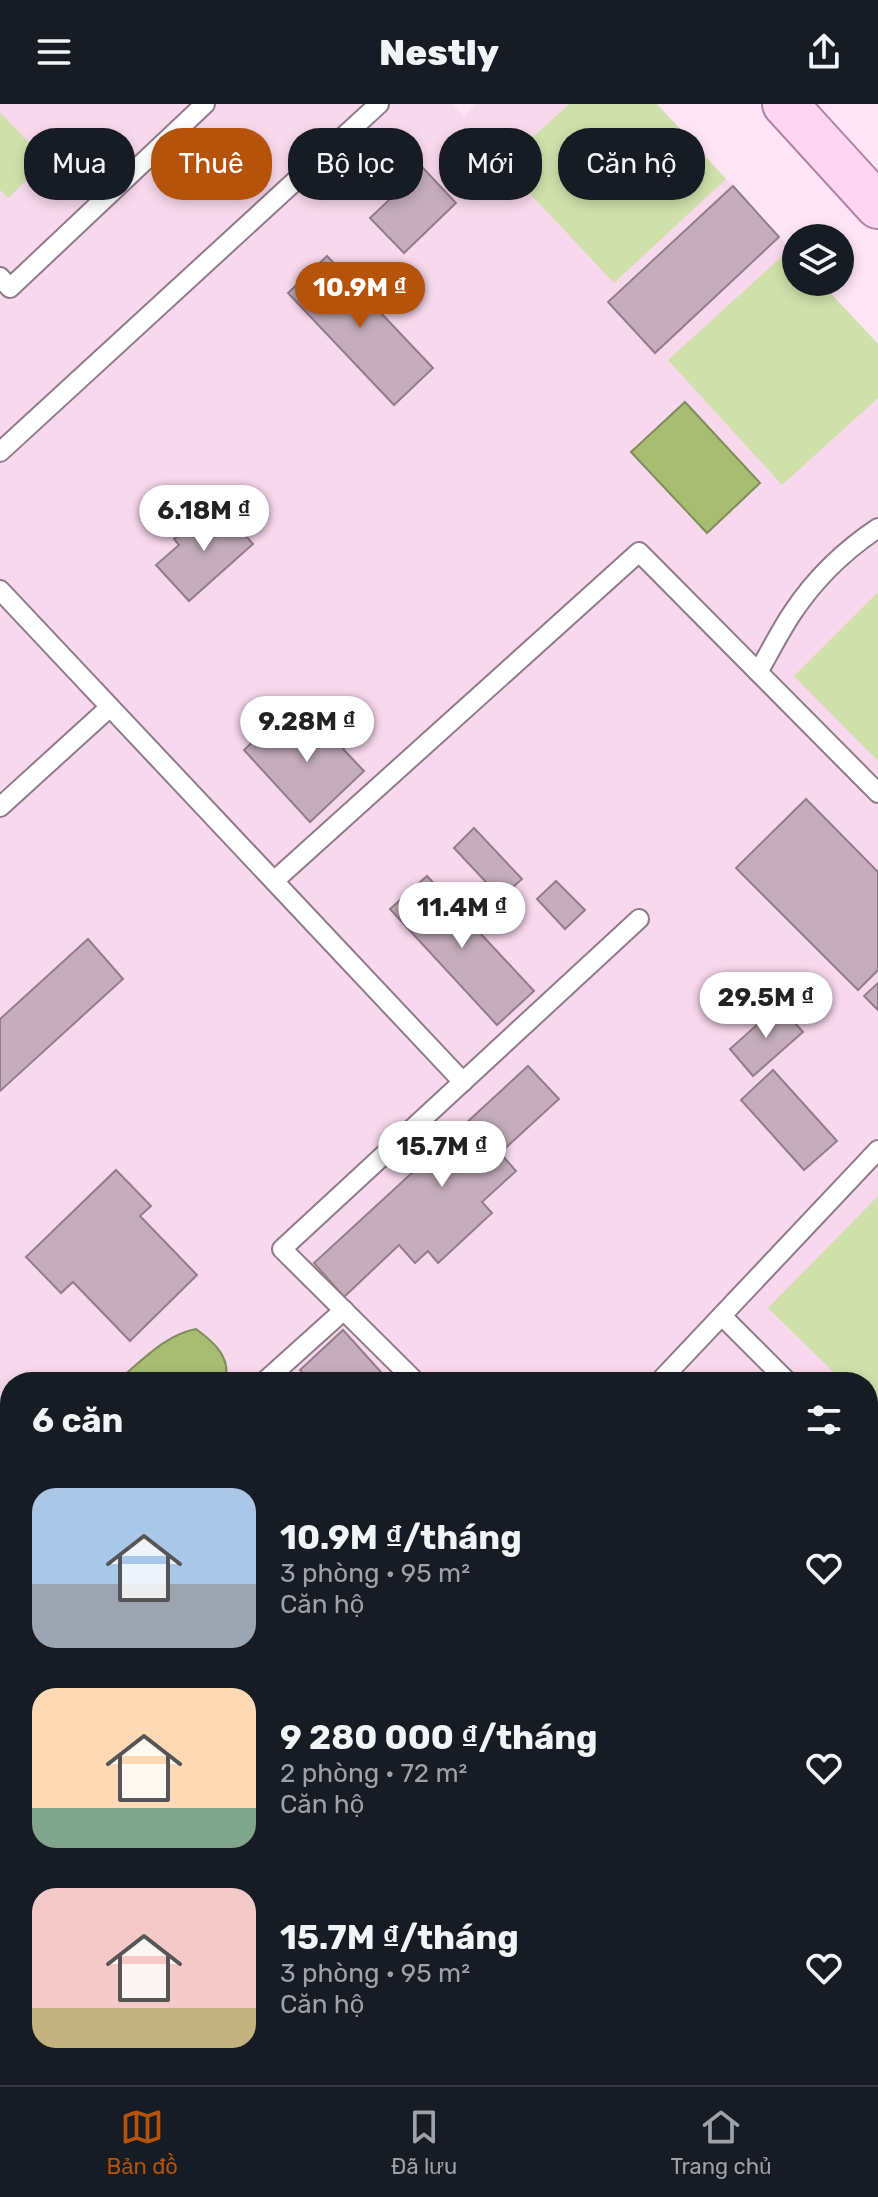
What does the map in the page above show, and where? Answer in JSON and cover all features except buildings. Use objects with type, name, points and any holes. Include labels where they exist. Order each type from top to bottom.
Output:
[{"type":"main road","points":[[785,104],[878,206]]},
{"type":"lane","points":[[0,277],[10,288],[205,104]]},
{"type":"lane","points":[[0,452],[379,104]]},
{"type":"lane","points":[[758,672],[793,611],[811,587],[853,546],[878,528]]},
{"type":"lane","points":[[274,881],[639,552],[878,793]]},
{"type":"lane","points":[[0,590],[463,1082]]},
{"type":"lane","points":[[0,807],[110,707]]},
{"type":"lane","points":[[406,1372],[282,1249],[639,919]]},
{"type":"lane","points":[[669,1372],[878,1150]]},
{"type":"lane","points":[[275,1372],[344,1310]]},
{"type":"lane","points":[[722,1316],[778,1372]]},
{"type":"shaded area","points":[[0,104],[452,104],[464,116],[475,104],[657,104],[679,128],[558,128],[558,200],[705,200],[705,156],[782,240],[782,296],[833,296],[878,344],[878,1372],[0,1372]]},
{"type":"shaded area","points":[[569,104],[657,104],[679,128],[558,128],[558,200],[703,200],[614,283],[536,200],[542,200],[542,129]]},
{"type":"shaded area","points":[[0,112],[24,138],[24,182],[8,198],[0,190]]},
{"type":"shaded area","points":[[705,156],[726,179],[705,198]]},
{"type":"shaded area","points":[[782,256],[782,296],[833,296],[878,344],[878,398],[782,485],[668,360]]},
{"type":"shaded area","points":[[685,402],[760,483],[707,533],[631,452]]},
{"type":"shaded area","points":[[878,592],[878,761],[794,676]]},
{"type":"shaded area","points":[[878,1196],[878,1372],[834,1372],[768,1308]]},
{"type":"shaded area","points":[[196,1329],[209,1339],[224,1358],[227,1372],[128,1372],[163,1343]]}]
